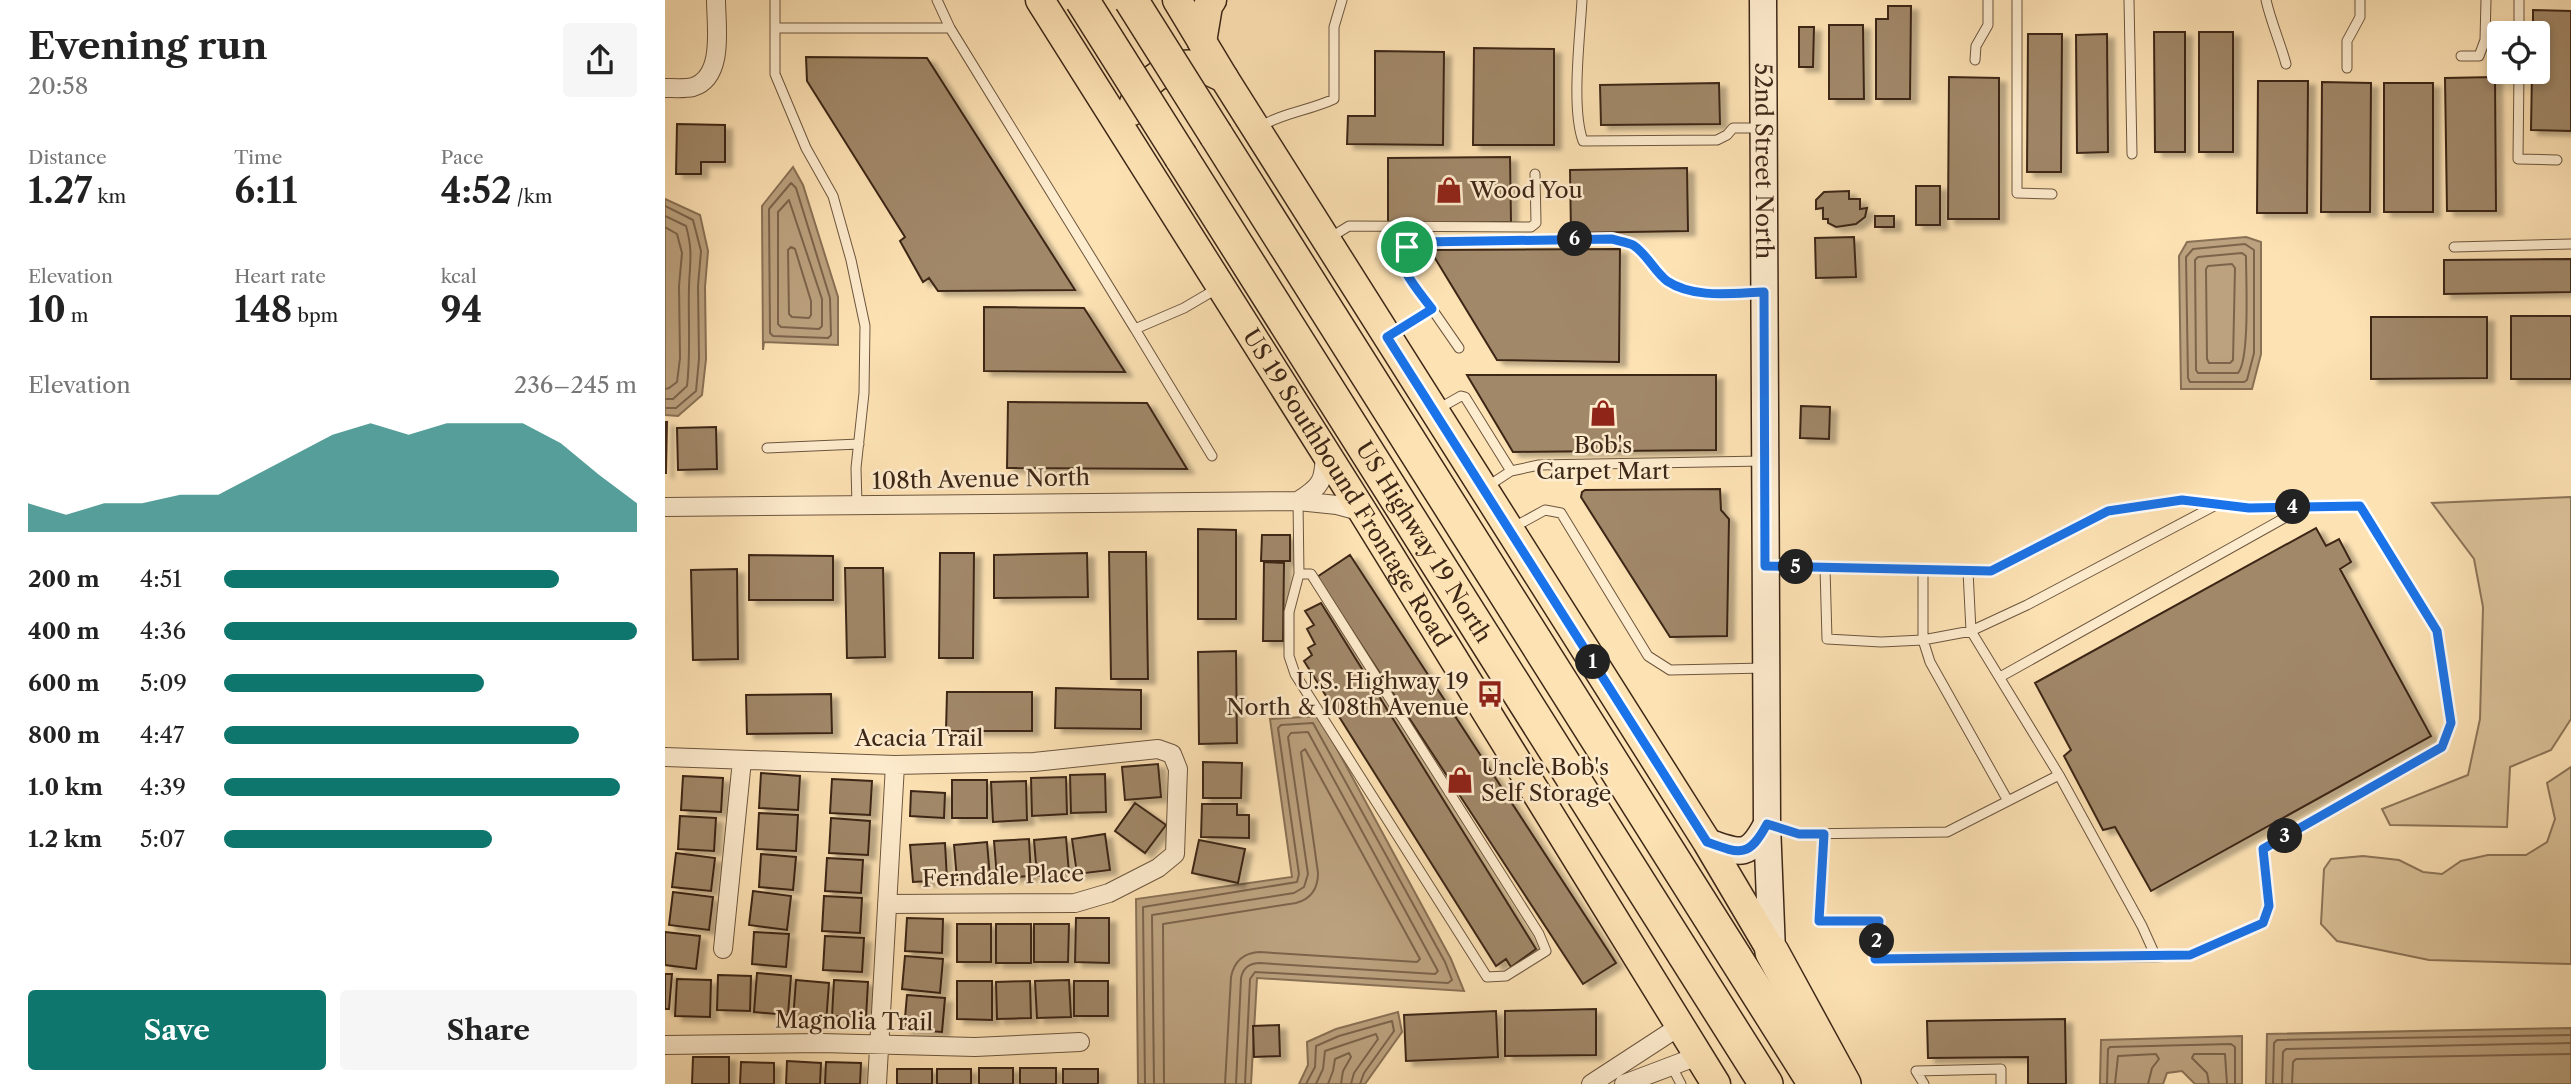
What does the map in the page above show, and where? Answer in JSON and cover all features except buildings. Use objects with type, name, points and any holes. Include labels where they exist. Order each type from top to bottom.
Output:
[{"type":"highway","name":"US Highway 19 North","points":[[1082,0],[1766,1084]]},
{"type":"highway","name":"US Highway 19 North","points":[[1131,0],[1815,1084]]},
{"type":"highway","points":[[1772,952],[1844,1084]]},
{"type":"highway","points":[[1689,962],[1750,1084]]},
{"type":"main road","name":"US 19 Southbound Frontage Road","points":[[1039,0],[1363,512],[1716,1084]]},
{"type":"main road","points":[[1089,0],[1087,43],[1090,81]]},
{"type":"main road","points":[[1156,0],[1202,42]]},
{"type":"main road","points":[[1177,0],[1707,842],[1772,952]]},
{"type":"main road","points":[[1202,42],[1208,6],[1212,0]]},
{"type":"main road","points":[[1147,173],[1133,129],[1132,107],[1138,94],[1161,73],[1192,64],[1224,78]]},
{"type":"street","points":[[665,88],[694,87],[708,77],[715,62],[716,0]]},
{"type":"street","name":"52nd Street North","points":[[1763,0],[1767,824],[1772,952]]},
{"type":"street","points":[[1298,501],[1317,489],[1324,475],[1325,453]]},
{"type":"street","name":"108th Avenue North","points":[[665,506],[1298,501],[1337,505],[1363,512]]},
{"type":"street","name":"Acacia Trail","points":[[665,757],[895,765],[1034,762],[1158,749],[1172,754]]},
{"type":"street","name":"Ferndale Place","points":[[887,904],[1075,903],[1109,893],[1146,874],[1175,854],[1178,769],[1172,754]]},
{"type":"street","points":[[723,949],[742,760]]},
{"type":"street","points":[[877,1084],[895,765]]},
{"type":"street","points":[[1707,842],[1732,851],[1746,850],[1756,844],[1767,824]]},
{"type":"street","points":[[1591,1084],[1680,1026]]},
{"type":"street","name":"Magnolia Trail","points":[[665,1045],[727,1043],[975,1047],[1080,1042]]},
{"type":"street","points":[[1624,1084],[1698,1056]]},
{"type":"lane","points":[[775,0],[775,74],[806,148],[833,196],[851,260],[865,326],[864,393],[856,468],[857,505]]},
{"type":"lane","points":[[937,0],[950,28],[1212,456]]},
{"type":"lane","points":[[1257,130],[1270,120],[1314,109],[1334,99],[1334,27],[1342,0]]},
{"type":"lane","points":[[1582,0],[1578,128],[1583,141],[1717,140],[1733,128],[1763,128]]},
{"type":"lane","points":[[1975,60],[1976,46],[1988,25],[1988,0]]},
{"type":"lane","points":[[2017,0],[2017,194],[2052,194]]},
{"type":"lane","points":[[2129,0],[2132,154]]},
{"type":"lane","points":[[2266,0],[2285,64]]},
{"type":"lane","points":[[2347,68],[2347,41],[2360,18],[2360,0]]},
{"type":"lane","points":[[2461,56],[2479,56],[2485,40],[2486,0]]},
{"type":"lane","points":[[2519,0],[2519,21]]},
{"type":"lane","points":[[775,28],[950,28]]},
{"type":"lane","points":[[2519,84],[2518,159],[2557,160]]},
{"type":"lane","points":[[1326,240],[1349,226],[1531,227],[1536,223],[1535,174]]},
{"type":"lane","points":[[1459,348],[1400,264],[1401,254],[1407,247],[1423,242],[1612,239],[1632,244],[1665,279],[1683,289],[1715,293],[1764,292]]},
{"type":"lane","points":[[2454,247],[2571,244]]},
{"type":"lane","points":[[1135,329],[1184,308],[1220,287]]},
{"type":"lane","points":[[1387,337],[1432,309]]},
{"type":"lane","points":[[1434,411],[1465,397],[1511,471]]},
{"type":"lane","points":[[767,448],[859,444]]},
{"type":"lane","points":[[1484,489],[1511,471],[1539,465],[1765,461]]},
{"type":"lane","points":[[1765,566],[1991,571],[2108,511],[2182,500],[2249,508],[2360,506],[2437,631],[2451,723],[2442,747],[2263,849],[2269,906],[2263,923],[2190,955],[1875,959],[1879,921],[1819,921],[1824,834]]},
{"type":"lane","points":[[1298,501],[1299,575],[1289,612],[1289,656],[1295,674],[1487,977],[1506,976],[1546,951],[1539,933],[1311,574],[1299,575]]},
{"type":"lane","points":[[1825,568],[1827,639],[1881,642],[1923,640],[1972,631],[2027,605],[2216,504]]},
{"type":"lane","points":[[2000,677],[2304,507]]},
{"type":"lane","points":[[1509,529],[1545,510],[1561,513],[1648,656],[1670,670],[1766,668]]},
{"type":"lane","points":[[1923,570],[1923,640],[1930,662],[2008,801]]},
{"type":"lane","points":[[1968,571],[1972,631],[2059,775],[2142,926],[2156,957]]},
{"type":"lane","points":[[1767,824],[1799,834],[1947,832],[2059,775]]},
{"type":"lane","points":[[1672,1067],[1681,1084]]},
{"type":"lane","points":[[1924,1084],[1916,1071],[2001,1069],[2001,1084]]},
{"type":"shaded area","points":[[2571,497],[2571,719],[2551,750],[2510,767],[2507,827],[2390,825],[2382,809],[2468,775],[2480,719],[2483,607],[2474,559],[2432,503]]},
{"type":"shaded area","points":[[2571,767],[2571,964],[2429,960],[2337,941],[2321,924],[2324,869],[2331,859],[2363,856],[2399,860],[2423,872],[2442,874],[2461,861],[2488,855],[2526,855],[2547,842],[2555,819],[2547,783]]},
{"type":"water","points":[[793,167],[803,185],[838,297],[838,345],[764,342],[763,350],[762,206]]},
{"type":"water","points":[[665,199],[700,215],[708,251],[705,287],[706,359],[702,395],[678,416],[665,415]]},
{"type":"water","points":[[2246,237],[2261,242],[2261,354],[2252,389],[2181,389],[2179,256],[2187,242]]},
{"type":"water","points":[[1319,716],[1451,959],[1464,991],[1257,978],[1251,1084],[1138,1084],[1136,899],[1292,877],[1270,719]]},
{"type":"water","points":[[1398,1012],[1402,1032],[1365,1084],[1299,1084],[1308,1065],[1307,1042],[1336,1029]]},
{"type":"water","points":[[2571,1028],[2571,1084],[2266,1084],[2267,1034]]},
{"type":"water","points":[[2242,1036],[2242,1084],[2195,1084],[2182,1071],[2167,1073],[2163,1084],[2100,1084],[2101,1040]]},
{"type":"place","name":"Wood You","points":[[1449,190]]},
{"type":"place","name":"Bob's Carpet Mart","points":[[1603,413]]},
{"type":"place","name":"U.S. Highway 19 North & 108th Avenue","points":[[1490,694]]},
{"type":"place","name":"Uncle Bob's Self Storage","points":[[1460,780]]},
{"type":"route","points":[[1612,239],[1632,244],[1665,279],[1683,289],[1715,293],[1764,292],[1765,566],[1991,571],[2108,511],[2182,500],[2249,508],[2360,506],[2437,631],[2451,723],[2442,747],[2263,849],[2269,906],[2263,923],[2190,955],[1875,959],[1879,921],[1819,921],[1824,834],[1799,834],[1767,824],[1756,844],[1746,850],[1732,851],[1707,842],[1387,337],[1432,309],[1400,264],[1401,254],[1407,247],[1423,242],[1612,239]]}]
